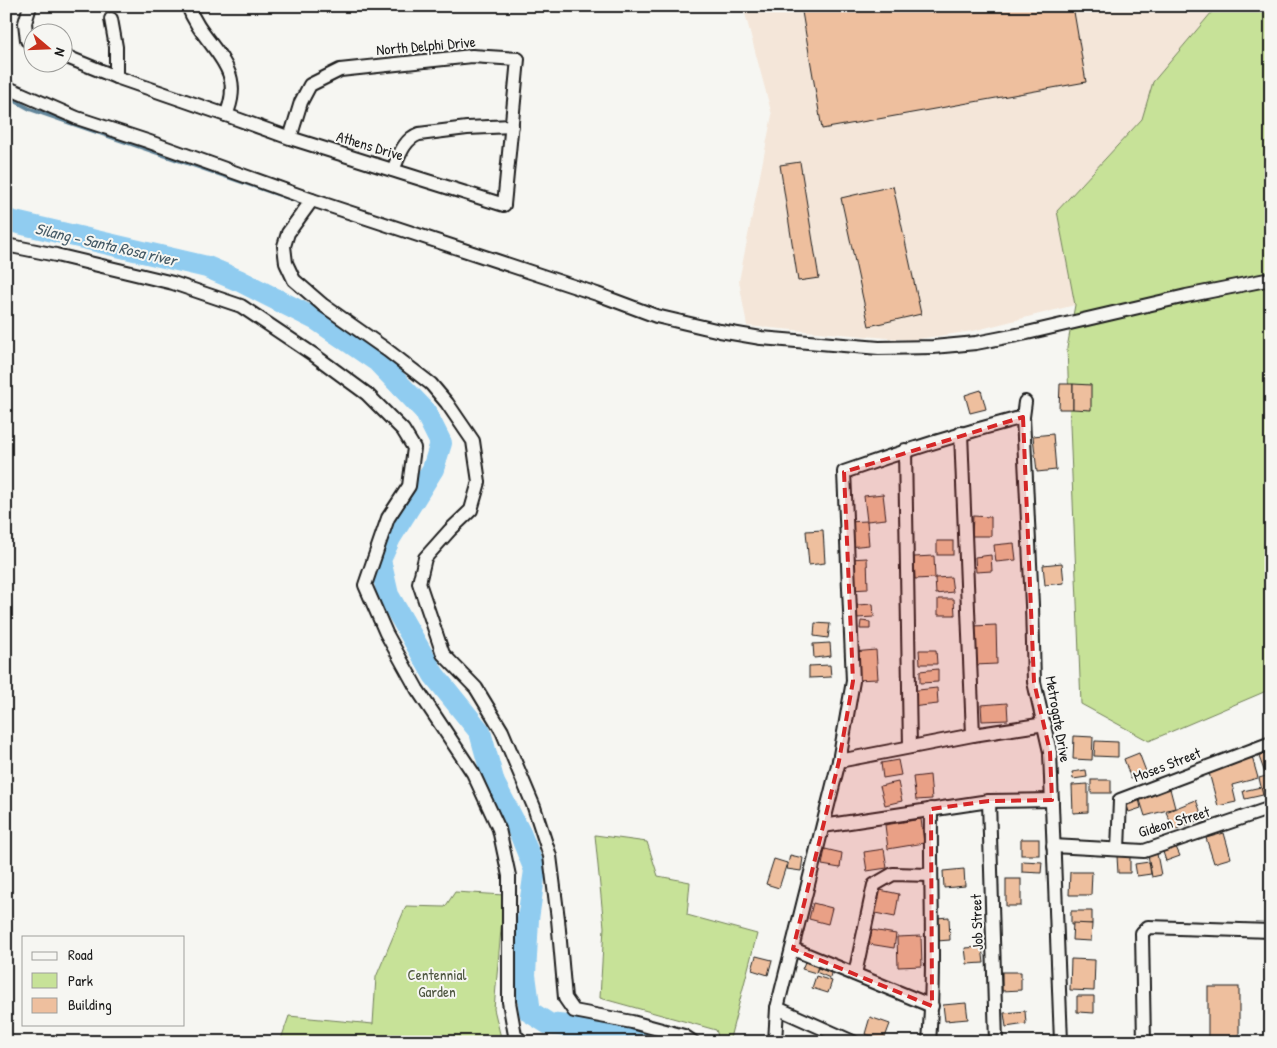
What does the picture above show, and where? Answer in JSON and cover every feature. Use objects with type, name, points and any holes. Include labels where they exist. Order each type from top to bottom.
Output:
[{"type":"street","points":[[25,22],[30,6]]},
{"type":"street","points":[[188,6],[194,21],[221,57],[232,79],[231,103],[226,115]]},
{"type":"street","points":[[111,19],[116,48],[116,77]]},
{"type":"street","name":"North Delphi Drive","points":[[290,138],[301,102],[310,85],[340,70],[472,56],[518,59],[504,205]]},
{"type":"street","name":"Athens Drive","points":[[72,59],[116,77],[290,138],[504,205]]},
{"type":"street","points":[[6,88],[77,118],[312,200],[597,294],[656,316],[720,331],[810,343],[879,348],[933,347],[976,343],[1271,279]]},
{"type":"street","points":[[393,170],[404,146],[412,136],[467,128],[512,126]]},
{"type":"street","points":[[312,200],[288,234],[284,246],[286,263],[294,280],[323,305],[431,384],[447,403],[473,441],[479,482],[471,510],[425,558],[418,583],[443,654],[476,688],[502,731],[534,807],[550,856],[565,998],[574,1011],[632,1022],[684,1036],[693,1042]]},
{"type":"street","points":[[6,245],[173,283],[241,306],[314,355],[367,394],[403,430],[414,448],[408,486],[388,518],[365,585],[386,633],[417,689],[473,772],[498,829],[509,876],[509,1002],[515,1035],[522,1042]]},
{"type":"street","name":"Metrogate Drive","points":[[1025,402],[1023,417],[1034,682],[1050,752],[1060,1042]]},
{"type":"street","points":[[775,1042],[777,1008],[839,762],[853,682],[844,472],[905,450],[1023,417]]},
{"type":"street","points":[[961,433],[973,735]]},
{"type":"street","points":[[905,450],[910,747]]},
{"type":"street","points":[[839,762],[973,735],[1045,724]]},
{"type":"street","name":"Moses Street","points":[[1118,849],[1120,800],[1271,743]]},
{"type":"street","points":[[823,826],[989,801],[1052,800]]},
{"type":"street","name":"Job Street","points":[[989,801],[996,1042]]},
{"type":"street","name":"Gideon Street","points":[[1053,846],[1144,851],[1271,808]]},
{"type":"street","points":[[930,1042],[932,1006],[931,809]]},
{"type":"street","points":[[855,974],[874,884],[893,874],[930,875]]},
{"type":"street","points":[[1144,1042],[1142,933],[1144,930],[1148,927],[1271,931]]},
{"type":"street","points":[[793,949],[932,1006]]},
{"type":"street","points":[[777,1008],[853,1042]]},
{"type":"highlighted area","points":[[1023,417],[1034,682],[1050,752],[1052,800],[989,801],[931,809],[932,1006],[793,949],[839,761],[853,681],[844,472]]},
{"type":"shaded area","points":[[743,6],[1217,6],[1153,82],[1142,119],[1057,211],[1075,305],[973,331],[911,340],[747,326],[739,281],[772,115]]},
{"type":"green space","points":[[1217,6],[1271,6],[1271,689],[1149,741],[1081,704],[1067,348],[1075,305],[1057,211],[1142,119],[1153,82]]},
{"type":"green space","points":[[595,835],[647,842],[658,876],[690,882],[687,915],[757,934],[729,1042],[720,1042],[716,1030],[600,998],[604,927]]},
{"type":"green space","name":"Centennial Garden","points":[[455,892],[504,895],[494,1009],[502,1042],[280,1042],[289,1016],[373,1024],[376,977],[406,906],[445,907]]},
{"type":"building","points":[[801,6],[1073,6],[1086,82],[822,129]]},
{"type":"building","points":[[800,162],[819,278],[798,281],[780,165]]},
{"type":"building","points":[[893,186],[921,314],[869,326],[841,198]]},
{"type":"building","points":[[1060,384],[1073,384],[1073,409],[1059,409]]},
{"type":"building","points":[[1073,384],[1091,385],[1091,410],[1073,409]]},
{"type":"building","points":[[981,390],[986,409],[970,413],[965,395]]},
{"type":"building","points":[[1053,434],[1056,470],[1037,472],[1033,436]]},
{"type":"building","points":[[883,494],[886,519],[867,521],[864,496]]},
{"type":"building","points":[[973,516],[991,517],[991,536],[972,536]]},
{"type":"building","points":[[867,521],[869,545],[849,547],[847,522]]},
{"type":"building","points":[[823,530],[825,563],[809,565],[806,531]]},
{"type":"building","points":[[937,541],[953,541],[953,555],[937,555]]},
{"type":"building","points":[[1014,543],[1016,560],[996,562],[994,545]]},
{"type":"building","points":[[991,555],[992,571],[976,572],[975,557]]},
{"type":"building","points":[[934,556],[935,578],[915,579],[914,557]]},
{"type":"building","points":[[867,558],[868,589],[850,590],[849,559]]},
{"type":"building","points":[[1062,563],[1064,583],[1045,585],[1043,565]]},
{"type":"building","points":[[951,577],[953,592],[936,594],[935,578]]},
{"type":"building","points":[[938,599],[954,599],[955,615],[938,615]]},
{"type":"building","points":[[873,604],[874,617],[857,618],[857,605]]},
{"type":"building","points":[[861,621],[870,622],[870,629],[860,629]]},
{"type":"building","points":[[815,623],[830,624],[828,638],[814,636]]},
{"type":"building","points":[[996,625],[997,664],[974,665],[973,626]]},
{"type":"building","points":[[830,643],[831,656],[814,658],[813,644]]},
{"type":"building","points":[[876,650],[878,679],[855,680],[853,652]]},
{"type":"building","points":[[919,650],[936,650],[937,664],[920,664]]},
{"type":"building","points":[[830,665],[831,677],[809,678],[809,666]]},
{"type":"building","points":[[938,669],[938,682],[920,683],[920,671]]},
{"type":"building","points":[[937,688],[938,704],[911,707],[909,691]]},
{"type":"building","points":[[1007,703],[1008,720],[982,721],[981,705]]},
{"type":"building","points":[[1074,736],[1093,737],[1092,760],[1073,759]]},
{"type":"building","points":[[1095,741],[1118,742],[1118,757],[1094,756]]},
{"type":"building","points":[[1271,749],[1271,771],[1265,773],[1258,754]]},
{"type":"building","points":[[1139,753],[1147,774],[1131,779],[1124,759]]},
{"type":"building","points":[[1252,757],[1258,778],[1232,785],[1236,802],[1218,806],[1208,769]]},
{"type":"building","points":[[898,760],[901,775],[883,778],[881,763]]},
{"type":"building","points":[[1086,770],[1087,777],[1073,779],[1072,772]]},
{"type":"building","points":[[930,775],[932,799],[916,800],[913,777]]},
{"type":"building","points":[[1266,776],[1270,793],[1263,795],[1259,778]]},
{"type":"building","points":[[1091,780],[1111,780],[1111,793],[1091,793]]},
{"type":"building","points":[[898,782],[902,801],[885,805],[880,786]]},
{"type":"building","points":[[1088,784],[1088,812],[1073,813],[1072,785]]},
{"type":"building","points":[[1169,785],[1175,808],[1145,816],[1138,794]]},
{"type":"building","points":[[1261,787],[1263,795],[1245,799],[1243,791]]},
{"type":"building","points":[[1138,794],[1141,808],[1129,812],[1125,799]]},
{"type":"building","points":[[1196,800],[1203,818],[1174,830],[1166,812]]},
{"type":"building","points":[[921,819],[924,843],[888,849],[885,825]]},
{"type":"building","points":[[1224,833],[1231,858],[1214,863],[1206,838]]},
{"type":"building","points":[[1021,839],[1039,839],[1039,855],[1021,855]]},
{"type":"building","points":[[1176,847],[1180,856],[1166,861],[1163,852]]},
{"type":"building","points":[[825,849],[842,853],[840,868],[822,865]]},
{"type":"building","points":[[884,849],[887,868],[867,871],[864,852]]},
{"type":"building","points":[[1157,854],[1161,875],[1152,877],[1148,855]]},
{"type":"building","points":[[790,855],[803,858],[801,871],[787,869]]},
{"type":"building","points":[[1130,855],[1130,873],[1118,873],[1117,856]]},
{"type":"building","points":[[774,859],[787,863],[779,888],[766,884]]},
{"type":"building","points":[[1022,861],[1042,862],[1041,873],[1022,872]]},
{"type":"building","points":[[1149,862],[1151,874],[1137,876],[1135,864]]},
{"type":"building","points":[[964,869],[965,886],[944,888],[943,871]]},
{"type":"building","points":[[1070,872],[1092,872],[1091,895],[1069,895]]},
{"type":"building","points":[[1006,879],[1021,879],[1021,906],[1006,906]]},
{"type":"building","points":[[880,890],[899,894],[895,917],[875,913]]},
{"type":"building","points":[[813,903],[832,908],[828,924],[809,919]]},
{"type":"building","points":[[1071,911],[1092,911],[1092,924],[1071,925]]},
{"type":"building","points":[[949,917],[950,940],[937,941],[936,918]]},
{"type":"building","points":[[1073,923],[1092,924],[1091,941],[1072,940]]},
{"type":"building","points":[[872,930],[896,934],[894,948],[869,944]]},
{"type":"building","points":[[921,936],[922,966],[898,967],[897,937]]},
{"type":"building","points":[[982,947],[984,963],[967,964],[965,948]]},
{"type":"building","points":[[756,956],[772,960],[768,975],[752,970]]},
{"type":"building","points":[[1071,959],[1095,960],[1094,991],[1070,990]]},
{"type":"building","points":[[805,962],[818,966],[816,973],[802,969]]},
{"type":"building","points":[[818,968],[831,973],[830,978],[816,972]]},
{"type":"building","points":[[1002,972],[1021,972],[1021,990],[1002,991]]},
{"type":"building","points":[[816,976],[832,981],[828,993],[812,988]]},
{"type":"building","points":[[1208,987],[1239,987],[1239,1042],[1208,1042]]},
{"type":"building","points":[[1077,996],[1094,996],[1094,1013],[1077,1012]]},
{"type":"building","points":[[966,1003],[968,1019],[945,1021],[943,1005]]},
{"type":"building","points":[[1025,1011],[1026,1024],[1006,1027],[1004,1013]]},
{"type":"building","points":[[870,1017],[890,1024],[884,1040],[865,1034]]},
{"type":"waterway","points":[[6,96],[30,109],[306,204]]},
{"type":"waterway","name":"Silang - Santa Rosa river","points":[[6,220],[207,267],[240,281],[317,320],[377,361],[425,411],[441,443],[433,469],[390,538],[380,560],[388,595],[434,675],[480,732],[494,783],[520,833],[535,870],[528,919],[525,975],[530,1012],[549,1024],[659,1036],[666,1042]]}]
